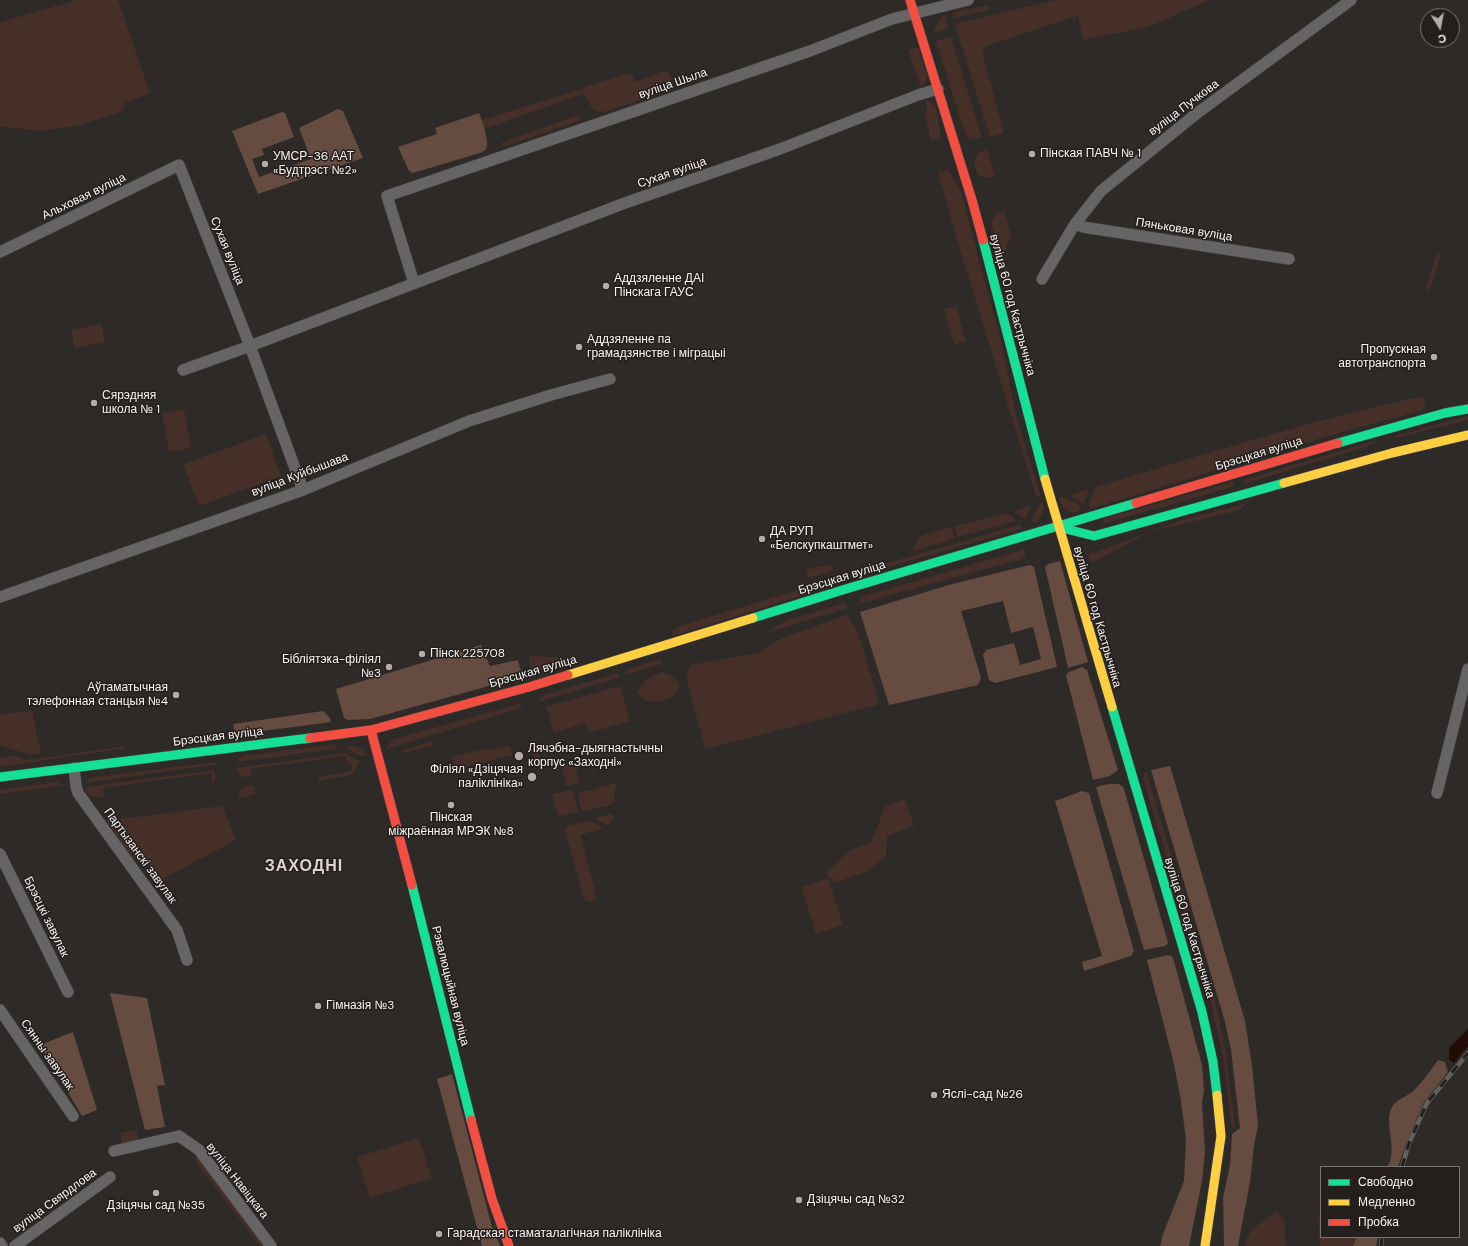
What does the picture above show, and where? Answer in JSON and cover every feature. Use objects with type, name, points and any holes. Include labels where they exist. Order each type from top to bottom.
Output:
[{"type":"main road","name":"вуліца 60 год Кастрычніка","points":[[910,0],[972,200],[1049,496],[1130,774],[1202,1012],[1213,1062],[1221,1136],[1205,1246]]},
{"type":"main road","name":"Брэсцкая вуліца","points":[[0,777],[371,730],[529,687],[848,588],[1379,431],[1445,413],[1468,409]]},
{"type":"main road","points":[[1058,527],[1094,536],[1392,453],[1468,435]]},
{"type":"main road","name":"Рэвалюцыйная вуліца","points":[[371,730],[432,961],[492,1199],[509,1246]]},
{"type":"street","name":"вуліца Шыла","points":[[414,283],[387,196],[810,51],[892,19],[968,0]]},
{"type":"street","name":"вуліца Пучкова","points":[[1042,279],[1075,224],[1101,191],[1196,114],[1351,0]]},
{"type":"street","name":"Сухая вуліца","points":[[183,370],[250,346],[625,202],[780,149],[918,95],[938,89]]},
{"type":"street","name":"Сухая вуліца","points":[[179,165],[250,346],[303,490]]},
{"type":"street","name":"Альховая вуліца","points":[[0,252],[179,165]]},
{"type":"street","name":"Пяньковая вуліца","points":[[1075,224],[1083,227],[1289,260]]},
{"type":"street","name":"вуліца Куйбышава","points":[[0,597],[303,490],[469,421],[551,395],[610,379]]},
{"type":"street","points":[[1437,793],[1468,669]]},
{"type":"street","name":"Партызанскі завулак","points":[[74,768],[78,793],[177,930],[187,960]]},
{"type":"street","name":"Брэсцкі завулак","points":[[0,854],[68,992]]},
{"type":"street","name":"Сянны завулак","points":[[0,1010],[73,1116]]},
{"type":"street","name":"вуліца Навіцкага","points":[[114,1151],[179,1136],[199,1150],[271,1246]]},
{"type":"street","name":"вуліца Свярдлова","points":[[15,1246],[110,1176]]},
{"type":"shaded area","points":[[77,0],[118,0],[150,93],[125,102],[123,111],[77,126],[38,131],[0,126],[0,22]]},
{"type":"shaded area","points":[[1055,0],[1210,0],[1148,27],[1083,40],[1078,16],[986,46],[982,52],[1004,133],[990,137],[955,24]]},
{"type":"shaded area","points":[[989,5],[989,10],[954,18],[953,12]]},
{"type":"shaded area","points":[[945,14],[949,28],[934,33],[938,22]]},
{"type":"shaded area","points":[[951,37],[982,138],[974,140],[968,139],[965,134],[936,41]]},
{"type":"shaded area","points":[[918,47],[927,76],[926,81],[921,88],[908,50]]},
{"type":"shaded area","points":[[664,71],[668,71],[675,89],[603,112],[595,111],[583,94],[484,129],[482,120],[578,90],[582,92],[580,90],[587,86],[631,73],[635,82]]},
{"type":"shaded area","points":[[925,100],[929,101],[936,107],[941,139],[931,141],[925,113],[927,110]]},
{"type":"shaded area","points":[[338,109],[343,111],[363,158],[258,194],[232,131],[282,112],[285,113],[294,137],[262,149],[264,155],[252,159],[259,177],[311,159],[299,128]]},
{"type":"shaded area","points":[[479,113],[484,126],[487,141],[487,146],[481,153],[413,173],[409,171],[398,147],[437,134],[435,128]]},
{"type":"shaded area","points":[[577,115],[581,118],[581,120],[506,146],[503,146],[501,143]]},
{"type":"shaded area","points":[[987,149],[995,176],[986,178],[978,174],[974,161],[978,153]]},
{"type":"shaded area","points":[[948,169],[961,192],[1002,345],[1017,419],[1041,496],[1036,497],[956,236],[938,172]]},
{"type":"shaded area","points":[[1004,211],[1011,235],[1004,255],[1008,278],[1006,277],[991,222],[996,214]]},
{"type":"shaded area","points":[[1439,254],[1441,256],[1430,289],[1426,290],[1435,258]]},
{"type":"shaded area","points":[[956,306],[966,341],[954,345],[944,309]]},
{"type":"shaded area","points":[[101,324],[105,342],[75,348],[71,330]]},
{"type":"shaded area","points":[[1424,396],[1425,407],[1420,411],[1321,438],[1090,509],[1089,502],[1095,487],[1300,426]]},
{"type":"shaded area","points":[[184,409],[191,448],[169,452],[162,413]]},
{"type":"shaded area","points":[[1468,416],[1468,420],[1396,438],[1394,436]]},
{"type":"shaded area","points":[[266,434],[281,476],[199,506],[183,464]]},
{"type":"shaded area","points":[[1374,441],[1376,443],[1375,444],[1244,484],[1243,481],[1246,479]]},
{"type":"shaded area","points":[[1232,482],[1235,485],[1229,488],[1103,523],[1102,519]]},
{"type":"shaded area","points":[[1089,489],[1084,504],[1069,495]]},
{"type":"shaded area","points":[[1064,497],[1078,504],[1081,510],[1073,513],[1066,509],[1058,498]]},
{"type":"shaded area","points":[[1043,502],[1043,512],[1036,524],[1032,520],[1040,503]]},
{"type":"shaded area","points":[[1247,503],[1240,510],[1150,532],[1092,563],[1088,555],[1178,521]]},
{"type":"shaded area","points":[[1032,505],[1025,519],[1013,511]]},
{"type":"shaded area","points":[[1008,513],[1017,521],[957,537],[955,526]]},
{"type":"shaded area","points":[[1021,525],[1021,529],[857,576],[853,573]]},
{"type":"shaded area","points":[[951,527],[954,539],[912,551],[920,536]]},
{"type":"shaded area","points":[[1025,549],[1025,557],[1019,560],[858,604],[864,596]]},
{"type":"shaded area","points":[[1060,561],[1088,662],[1068,668],[1045,567],[1048,564]]},
{"type":"shaded area","points":[[827,565],[832,566],[833,571],[808,578],[806,570]]},
{"type":"shaded area","points":[[1030,565],[1034,567],[1057,667],[995,683],[989,680],[983,655],[986,650],[1014,643],[1020,665],[1041,659],[1033,627],[1011,633],[1003,601],[961,611],[981,678],[978,685],[889,705],[860,612],[952,584]]},
{"type":"shaded area","points":[[840,577],[841,581],[839,584],[672,636],[673,631],[677,627]]},
{"type":"shaded area","points":[[844,603],[848,608],[765,633],[785,621]]},
{"type":"shaded area","points":[[847,615],[858,632],[878,700],[877,705],[705,749],[686,678],[690,665],[758,653],[782,638]]},
{"type":"shaded area","points":[[481,645],[490,666],[518,660],[521,672],[514,679],[370,719],[348,720],[344,718],[336,689]]},
{"type":"shaded area","points":[[529,657],[562,658],[556,664],[537,673],[533,671],[529,662]]},
{"type":"shaded area","points":[[661,659],[662,664],[625,675],[625,672],[628,669]]},
{"type":"shaded area","points":[[1082,667],[1087,670],[1118,770],[1110,776],[1093,780],[1066,675],[1069,672]]},
{"type":"shaded area","points":[[662,672],[672,676],[679,683],[679,691],[675,695],[664,700],[645,701],[637,692],[647,679]]},
{"type":"shaded area","points":[[618,674],[620,677],[539,702],[544,695]]},
{"type":"shaded area","points":[[620,686],[630,721],[589,733],[586,723],[554,733],[546,707]]},
{"type":"shaded area","points":[[518,704],[524,707],[386,750],[394,739]]},
{"type":"shaded area","points":[[32,710],[41,754],[30,755],[0,745],[0,715]]},
{"type":"shaded area","points":[[323,711],[330,718],[331,722],[240,734],[234,729],[233,724]]},
{"type":"shaded area","points":[[535,739],[541,763],[536,763],[531,745]]},
{"type":"shaded area","points":[[432,741],[432,746],[398,754],[403,750]]},
{"type":"shaded area","points":[[335,744],[336,749],[237,762],[238,759],[243,756]]},
{"type":"shaded area","points":[[126,746],[126,748],[0,766],[0,758],[13,755],[27,760]]},
{"type":"shaded area","points":[[347,746],[359,748],[368,755],[361,757],[347,749]]},
{"type":"shaded area","points":[[510,746],[513,755],[456,769],[452,757],[488,748],[492,750]]},
{"type":"shaded area","points":[[344,753],[360,761],[352,775],[319,781],[318,777],[351,771],[352,766],[350,763],[347,764],[346,756],[251,769],[252,777],[242,776],[236,768]]},
{"type":"shaded area","points":[[214,762],[220,764],[85,783],[90,778]]},
{"type":"shaded area","points":[[573,763],[575,765],[579,781],[566,786],[562,767]]},
{"type":"shaded area","points":[[1170,766],[1245,1021],[1252,1065],[1258,1126],[1254,1145],[1250,1182],[1238,1246],[1224,1246],[1223,1198],[1230,1165],[1232,1134],[1240,1128],[1231,1050],[1225,1022],[1151,770]]},
{"type":"shaded area","points":[[214,770],[216,781],[212,781],[211,773],[103,788],[104,797],[89,795],[84,787]]},
{"type":"shaded area","points":[[1146,771],[1215,1000],[1226,1053],[1235,1128],[1232,1127],[1231,1123],[1223,1056],[1212,1007],[1143,779]]},
{"type":"shaded area","points":[[57,782],[64,785],[0,794],[0,790]]},
{"type":"shaded area","points":[[617,783],[614,802],[611,805],[584,811],[581,809],[578,793]]},
{"type":"shaded area","points":[[1108,784],[1119,784],[1124,789],[1167,939],[1168,943],[1165,946],[1144,950],[1096,787]]},
{"type":"shaded area","points":[[249,785],[254,786],[256,794],[240,798],[238,797],[242,789]]},
{"type":"shaded area","points":[[571,790],[573,791],[578,812],[560,816],[557,814],[552,794]]},
{"type":"shaded area","points":[[1082,791],[1089,793],[1134,951],[1131,956],[1084,971],[1082,962],[1102,956],[1055,801]]},
{"type":"shaded area","points":[[905,799],[914,826],[887,836],[886,856],[866,872],[834,883],[826,873],[851,850],[871,842],[885,807]]},
{"type":"shaded area","points":[[222,806],[236,840],[159,881],[117,821],[121,819]]},
{"type":"shaded area","points":[[611,814],[615,817],[610,824],[606,825],[595,818]]},
{"type":"shaded area","points":[[106,821],[112,821],[140,860],[133,859]]},
{"type":"shaded area","points":[[588,821],[604,828],[580,835],[597,897],[596,900],[588,902],[584,899],[565,830],[568,826]]},
{"type":"shaded area","points":[[828,878],[843,925],[816,934],[801,887]]},
{"type":"shaded area","points":[[1168,955],[1172,956],[1174,961],[1202,1065],[1204,1091],[1202,1103],[1205,1151],[1202,1181],[1189,1246],[1160,1246],[1163,1234],[1184,1181],[1186,1139],[1180,1095],[1173,1060],[1147,960]]},
{"type":"shaded area","points":[[110,993],[147,998],[165,1085],[157,1086],[165,1127],[145,1130]]},
{"type":"shaded area","points":[[1468,1029],[1468,1046],[1454,1063],[1449,1060],[1449,1048]]},
{"type":"shaded area","points":[[73,1032],[97,1110],[82,1116],[40,1045]]},
{"type":"shaded area","points":[[1438,1060],[1445,1062],[1448,1072],[1424,1102],[1398,1166],[1387,1166],[1392,1153],[1389,1120],[1392,1107],[1396,1102],[1410,1094],[1426,1077]]},
{"type":"shaded area","points":[[452,1074],[492,1227],[500,1246],[482,1246],[437,1079]]},
{"type":"shaded area","points":[[136,1130],[139,1142],[123,1146],[120,1133]]},
{"type":"shaded area","points":[[419,1138],[432,1178],[370,1198],[357,1157]]},
{"type":"shaded area","points":[[198,1155],[265,1246],[260,1246],[196,1162],[196,1157]]},
{"type":"shaded area","points":[[1276,1211],[1284,1219],[1286,1246],[1245,1246],[1250,1231]]},
{"type":"shaded area","points":[[1318,1217],[1320,1218],[1320,1238],[1357,1238],[1353,1246],[1320,1246]]},
{"type":"shaded area","points":[[1357,1238],[1378,1238],[1376,1246],[1353,1246]]},
{"type":"railway","points":[[1402,1166],[1409,1143],[1427,1103],[1468,1053]]},
{"type":"railway","points":[[1381,1246],[1382,1238]]},
{"type":"traffic: fast","points":[[983,240],[1045,479]]},
{"type":"traffic: fast","points":[[1338,443],[1445,413],[1468,409]]},
{"type":"traffic: fast","points":[[1058,527],[1094,536],[1284,483]]},
{"type":"traffic: fast","points":[[753,618],[1136,503]]},
{"type":"traffic: fast","points":[[1112,707],[1202,1012],[1213,1062],[1217,1095]]},
{"type":"traffic: fast","points":[[0,777],[310,738]]},
{"type":"traffic: fast","points":[[412,885],[471,1120]]},
{"type":"traffic: slow","points":[[1284,483],[1392,453],[1468,435]]},
{"type":"traffic: slow","points":[[1045,479],[1112,707]]},
{"type":"traffic: slow","points":[[568,675],[753,618]]},
{"type":"traffic: slow","points":[[1205,1246],[1221,1136],[1217,1095]]},
{"type":"traffic: jam","points":[[910,0],[983,240]]},
{"type":"traffic: jam","points":[[1136,503],[1338,443]]},
{"type":"traffic: jam","points":[[310,738],[371,730],[568,675]]},
{"type":"traffic: jam","points":[[371,730],[412,885]]},
{"type":"traffic: jam","points":[[471,1120],[492,1199],[509,1246]]},
{"type":"place","name":"Пінская ПАВЧ № 1","points":[[1032,154]]},
{"type":"place","name":"УМСР-36 ААТ «Будтрэст №2»","points":[[265,164]]},
{"type":"place","name":"Аддзяленне ДАІ Пінскага ГАУС","points":[[606,286]]},
{"type":"place","name":"Аддзяленне па грамадзянстве і міграцыі","points":[[579,347]]},
{"type":"place","name":"Пропускная автотранспорта","points":[[1434,357]]},
{"type":"place","name":"Сярэдняя школа № 1","points":[[94,403]]},
{"type":"place","name":"ДА РУП «Белскупкаштмет»","points":[[762,539]]},
{"type":"place","name":"Пінск 225708","points":[[422,654]]},
{"type":"place","name":"Бібліятэка-філіял №3","points":[[389,667]]},
{"type":"place","name":"Аўтаматычная тэлефонная станцыя №4","points":[[176,695]]},
{"type":"place","name":"Лячэбна-дыягнастычны корпус «Заходні»","points":[[519,756]]},
{"type":"place","name":"Філіял «Дзіцячая паліклініка»","points":[[532,777]]},
{"type":"place","name":"Пінская міжраённая МРЭК №8","points":[[451,805]]},
{"type":"place","name":"Гімназія №3","points":[[318,1006]]},
{"type":"place","name":"Яслі-сад №26","points":[[934,1095]]},
{"type":"place","name":"Дзіцячы сад №35","points":[[156,1193]]},
{"type":"place","name":"Дзіцячы сад №32","points":[[799,1200]]},
{"type":"place","name":"Гарадская стаматалагічная паліклініка","points":[[439,1234]]},
{"type":"district","name":"ЗАХОДНІ","points":[[304,867]]}]
